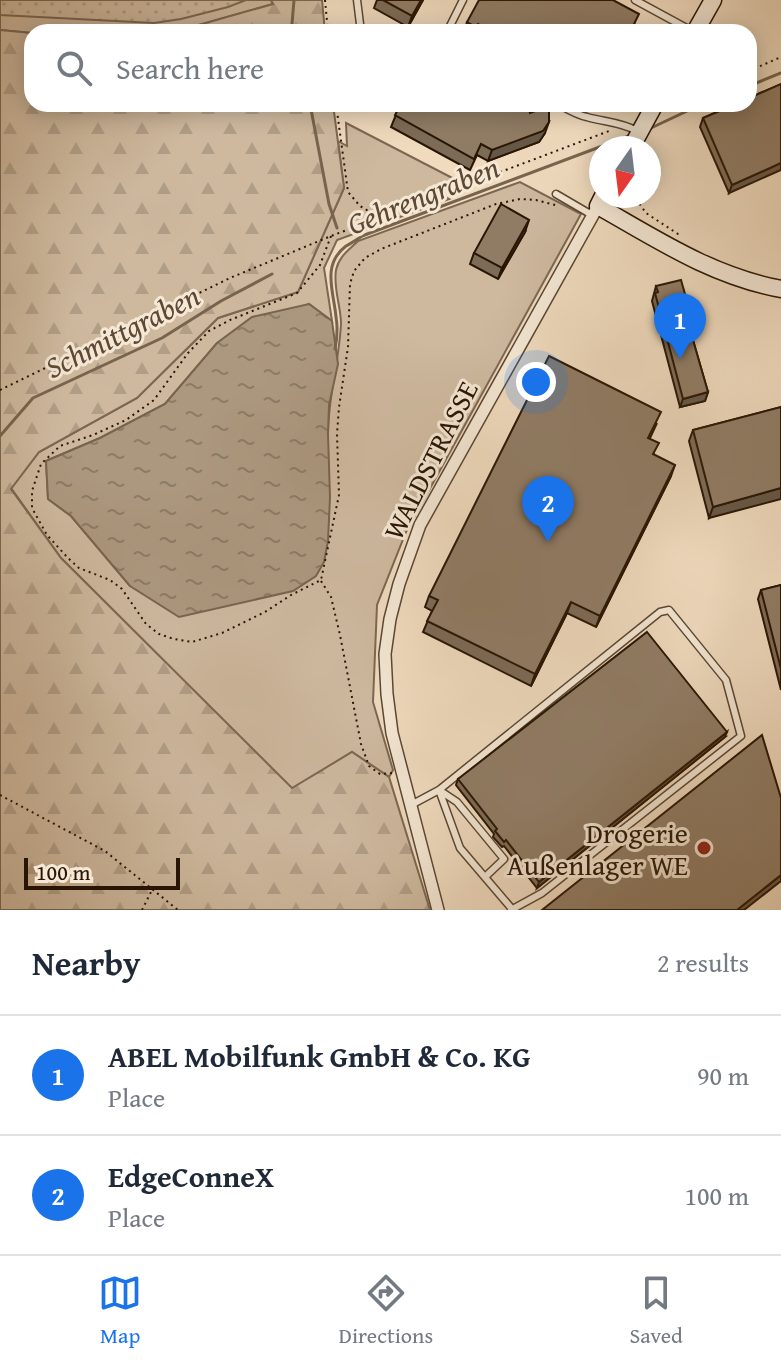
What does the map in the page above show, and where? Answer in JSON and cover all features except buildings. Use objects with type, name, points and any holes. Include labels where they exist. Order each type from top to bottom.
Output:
[{"type":"street","points":[[699,24],[713,0]]},
{"type":"street","points":[[636,133],[650,112]]},
{"type":"street","name":"WALDSTRASSE","points":[[438,910],[392,733],[385,654],[390,619],[420,525],[597,208]]},
{"type":"street","points":[[601,208],[710,268],[781,289]]},
{"type":"lane","points":[[357,0],[360,24]]},
{"type":"lane","points":[[451,24],[463,0]]},
{"type":"lane","points":[[635,0],[679,24]]},
{"type":"lane","points":[[575,112],[636,133]]},
{"type":"lane","points":[[556,194],[570,202],[589,205]]},
{"type":"lane","points":[[411,805],[439,790],[660,612],[669,610],[726,680],[741,736],[542,893],[511,909],[460,848],[439,790]]},
{"type":"lane","points":[[439,790],[457,802],[504,859],[485,877]]},
{"type":"path","points":[[325,0],[327,24]]},
{"type":"path","points":[[757,68],[781,57]]},
{"type":"path","points":[[337,112],[348,192],[360,206],[380,219]]},
{"type":"path","points":[[0,390],[230,278],[331,236],[609,131],[636,133]]},
{"type":"path","points":[[402,771],[380,774],[369,766],[361,744],[331,597],[321,580],[339,495],[337,434],[348,347],[350,284],[354,271],[365,258],[381,249],[496,204],[520,199],[560,206],[570,202]]},
{"type":"path","points":[[642,208],[685,239]]},
{"type":"path","points":[[321,580],[222,633],[192,642],[174,639],[159,634],[146,624],[122,589],[110,580],[79,568],[68,558],[47,535],[32,508],[32,491],[41,464],[60,446],[126,420],[154,400],[188,353],[209,331],[297,293],[320,265],[331,236]]},
{"type":"path","points":[[0,795],[105,851],[178,910]]},
{"type":"path","points":[[142,910],[153,889]]},
{"type":"green space","points":[[0,0],[271,0],[273,4],[202,24],[24,24],[24,32],[0,30]]},
{"type":"green space","points":[[0,0],[246,0],[181,19],[154,23],[0,15]]},
{"type":"green space","points":[[271,0],[322,0],[324,24],[202,24],[273,4]]},
{"type":"green space","points":[[0,30],[24,32],[24,112],[334,112],[344,188],[298,292],[218,318],[137,398],[39,452],[11,489],[61,558],[292,788],[352,752],[389,777],[430,910],[0,910]]},
{"type":"green space","points":[[346,123],[462,183],[438,193],[449,199],[337,240],[324,268],[332,321],[309,304],[217,343],[165,404],[100,438],[46,461],[48,499],[71,516],[130,586],[324,562],[329,514],[328,420],[341,324],[335,277],[342,257],[358,241],[520,182],[581,214],[406,532],[377,605],[373,702],[393,770],[389,777],[352,752],[292,789],[61,558],[11,488],[39,452],[137,398],[218,318],[298,292],[344,188],[338,141],[347,146]]},
{"type":"water","points":[[309,304],[332,321],[338,364],[329,405],[330,497],[324,562],[316,576],[293,591],[179,617],[130,586],[71,516],[48,499],[46,461],[100,438],[165,404],[217,343],[252,317]]},
{"type":"waterway","points":[[292,24],[294,0]]},
{"type":"waterway","name":"Gehrengraben","points":[[757,83],[781,73]]},
{"type":"waterway","points":[[312,112],[329,204],[337,228]]},
{"type":"waterway","name":"Gehrengraben","points":[[651,128],[685,112]]},
{"type":"waterway","name":"Gehrengraben","points":[[335,349],[337,325],[331,270],[338,253],[346,246],[362,236],[589,151]]},
{"type":"waterway","name":"Schmittgraben","points":[[0,436],[33,398],[162,338],[272,274]]},
{"type":"place","name":"ABEL Mobilfunk GmbH & Co. KG","points":[[680,359]]},
{"type":"place","name":"EdgeConneX","points":[[548,542]]},
{"type":"place","name":"Drogerie Außenlager WE","points":[[704,848]]}]
